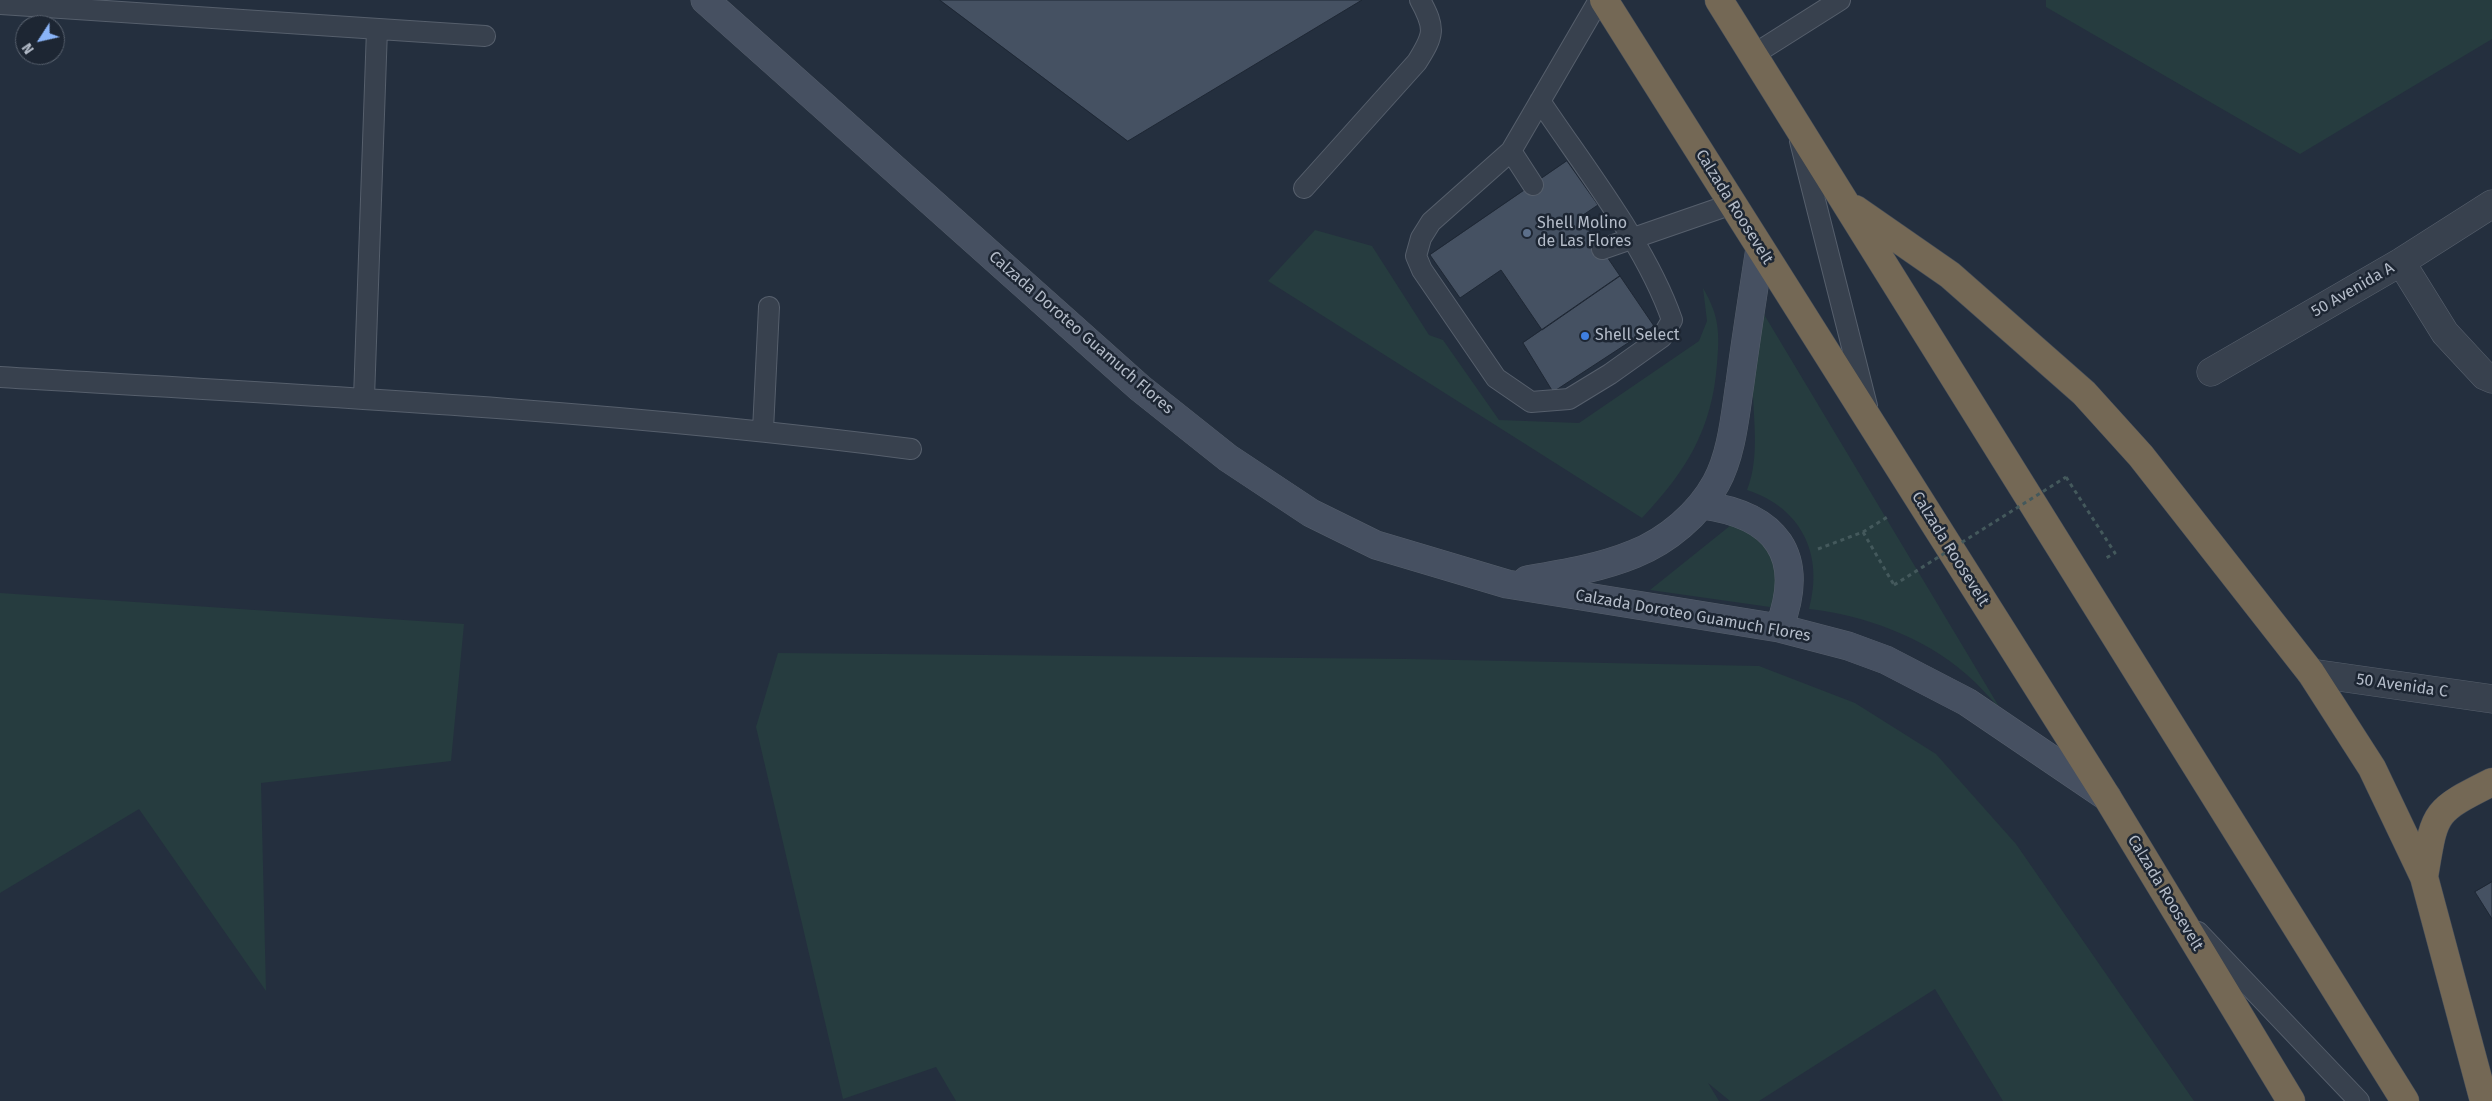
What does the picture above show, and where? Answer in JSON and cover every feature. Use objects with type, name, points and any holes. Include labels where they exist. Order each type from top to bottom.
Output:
[{"type":"highway","name":"Calzada Roosevelt","points":[[1604,0],[2106,797],[2291,1101]]},
{"type":"highway","points":[[1719,0],[2405,1101]]},
{"type":"highway","points":[[1845,202],[1950,275],[2084,393],[2141,456],[2311,673],[2372,768],[2424,877],[2484,1101]]},
{"type":"highway","points":[[2424,877],[2433,828],[2440,813],[2456,800],[2492,782]]},
{"type":"main road","name":"Calzada Doroteo Guamuch Flores","points":[[705,0],[1140,388],[1228,458],[1311,512],[1376,545],[1508,584],[1778,628],[1848,646],[1920,677],[1995,720],[2106,797]]},
{"type":"main road","name":"Calzada Doroteo Guamuch Flores","points":[[1508,584],[1578,571],[1636,554],[1682,524],[1702,505],[1717,482],[1726,456],[1735,414],[1760,248]]},
{"type":"main road","points":[[1702,505],[1730,509],[1756,520],[1774,537],[1787,560],[1790,584],[1788,598],[1778,628]]},
{"type":"street","name":"50 Avenida A","points":[[2212,372],[2401,262],[2492,204]]},
{"type":"street","points":[[2401,262],[2445,333],[2485,376],[2492,379]]},
{"type":"street","name":"50 Avenida C","points":[[2311,673],[2492,699]]},
{"type":"lane","points":[[1304,188],[1417,62],[1432,39],[1430,17],[1420,0]]},
{"type":"lane","points":[[1540,101],[1632,238],[1663,295],[1672,320],[1662,337],[1610,374],[1569,398],[1531,402],[1496,378],[1422,270],[1416,256],[1421,238],[1431,222],[1511,151],[1540,101],[1599,0]]},
{"type":"lane","points":[[1754,55],[1840,0]]},
{"type":"lane","points":[[0,4],[485,36]]},
{"type":"lane","points":[[364,398],[377,30]]},
{"type":"lane","points":[[1796,122],[1871,424]]},
{"type":"lane","points":[[1511,151],[1533,185]]},
{"type":"lane","points":[[1602,249],[1732,204]]},
{"type":"lane","points":[[763,430],[769,307]]},
{"type":"lane","points":[[0,376],[364,398],[763,430],[911,449]]},
{"type":"lane","points":[[2171,903],[2359,1101]]},
{"type":"path","points":[[1863,532],[1894,585],[2066,477],[2116,553]]},
{"type":"path","points":[[1787,560],[1863,532],[1919,499]]},
{"type":"green space","points":[[2046,0],[2492,0],[2492,39],[2300,154],[2046,7]]},
{"type":"green space","points":[[1315,230],[1372,246],[1429,335],[1443,340],[1499,420],[1579,423],[1699,341],[1707,321],[1703,288],[1712,307],[1717,324],[1717,364],[1714,388],[1703,429],[1684,466],[1658,501],[1642,518],[1268,281]]},
{"type":"green space","points":[[1759,306],[2001,710],[1966,674],[1931,649],[1912,639],[1872,622],[1851,616],[1809,609],[1813,589],[1813,570],[1810,552],[1804,536],[1795,521],[1782,509],[1766,498],[1747,490],[1754,463],[1755,449],[1753,379]]},
{"type":"green space","points":[[1731,525],[1741,526],[1776,553],[1777,598],[1770,607],[1650,590]]},
{"type":"green space","points":[[0,593],[464,624],[451,761],[261,783],[266,991],[139,809],[0,893]]},
{"type":"green space","points":[[778,653],[1407,659],[1759,666],[1855,703],[1936,754],[2016,844],[2194,1101],[2003,1101],[1935,989],[1759,1101],[1730,1101],[1708,1083],[1719,1101],[956,1101],[936,1067],[843,1099],[756,727]]},
{"type":"building","points":[[940,0],[1362,0],[1128,141]]},
{"type":"building","name":"Shell Molino de Las Flores","points":[[1567,161],[1598,205],[1580,217],[1620,276],[1542,330],[1501,270],[1460,298],[1430,255]]},
{"type":"building","name":"Shell Select","points":[[1620,276],[1654,326],[1553,392],[1523,343]]},
{"type":"building","points":[[2492,882],[2492,919],[2475,892]]},
{"type":"place","name":"Shell Molino de Las Flores","points":[[1527,233]]},
{"type":"place","name":"Shell Select","points":[[1585,336]]}]
